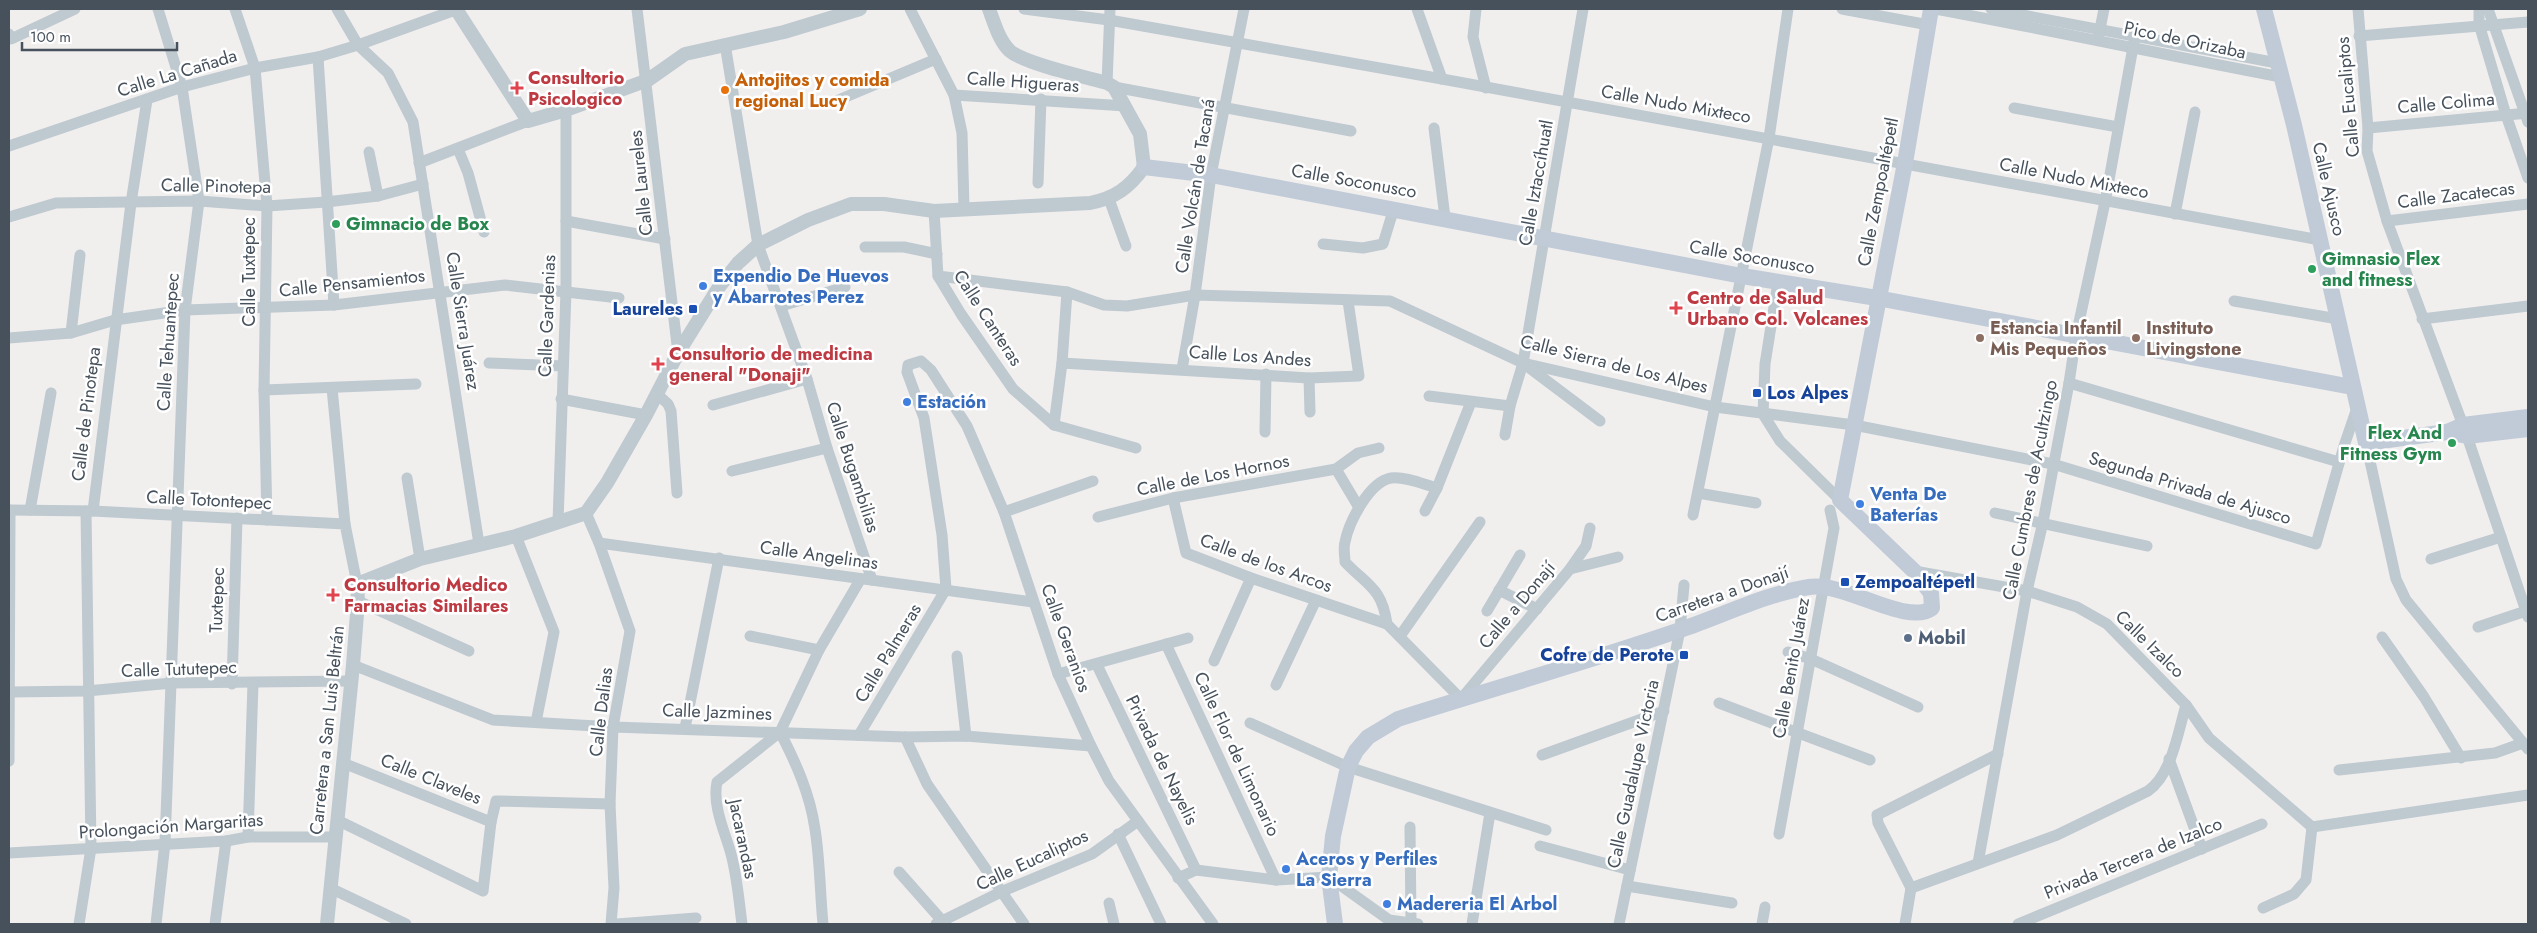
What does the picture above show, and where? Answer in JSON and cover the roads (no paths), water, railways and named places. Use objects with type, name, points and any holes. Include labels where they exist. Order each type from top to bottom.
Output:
[{"type":"main road","name":"Calle Ajusco","points":[[2264,9],[2320,240],[2366,443]]},
{"type":"main road","name":"Calle Zempoaltépetl","points":[[1835,505],[1854,425],[1877,298],[1905,163],[1931,14]]},
{"type":"main road","name":"Calle Soconusco","points":[[1144,167],[1211,175],[1394,208],[1742,276],[1877,298],[2352,387]]},
{"type":"main road","points":[[2465,431],[2528,417]]},
{"type":"main road","points":[[2366,443],[2447,432],[2528,429]]},
{"type":"main road","name":"Carretera a Donají","points":[[1335,924],[1329,877],[1332,836],[1348,767],[1356,751],[1368,737],[1398,719],[1680,630],[1786,592],[1811,586],[1824,586],[1847,591],[1908,613],[1926,612],[1932,608],[1931,593],[1914,571],[1835,505]]},
{"type":"street","points":[[10,36],[75,9]]},
{"type":"street","name":"Calle Tehuantepec","points":[[156,924],[165,843],[172,683],[176,516],[186,310],[199,201],[182,88],[158,9]]},
{"type":"street","name":"Calle Tuxtepec","points":[[235,9],[255,68],[267,206],[267,309],[264,390],[268,520]]},
{"type":"street","name":"Calle Sierra Juárez","points":[[337,9],[358,45],[388,73],[413,122],[479,544]]},
{"type":"street","points":[[457,9],[528,121]]},
{"type":"street","name":"Calle La Cañada","points":[[9,146],[182,88],[255,68],[318,57],[358,45],[457,9]]},
{"type":"street","name":"Calle Laureles","points":[[638,9],[648,80],[678,353]]},
{"type":"street","points":[[420,163],[528,121],[566,110],[648,80],[685,54],[784,32],[860,9]]},
{"type":"street","name":"Calle Higueras","points":[[910,9],[954,95],[1041,99],[1126,106]]},
{"type":"street","points":[[989,9],[997,30],[1010,51],[1049,67],[1110,85],[1351,132]]},
{"type":"street","name":"Calle Nudo Mixteco","points":[[1024,9],[1109,14],[1238,45],[1442,79],[2320,240]]},
{"type":"street","name":"Calle Volcán de Tacaná","points":[[1182,369],[1195,295],[1211,175],[1244,9]]},
{"type":"street","points":[[1417,9],[1442,79]]},
{"type":"street","points":[[1476,9],[1473,37],[1486,88]]},
{"type":"street","name":"Calle Iztaccíhuatl","points":[[1505,435],[1510,406],[1523,363],[1583,9]]},
{"type":"street","points":[[1694,515],[1769,138],[1788,9]]},
{"type":"street","name":"Pico de Orizaba","points":[[1842,9],[1931,14],[2099,34],[2135,36],[2279,70]]},
{"type":"street","name":"Pico de Orizaba","points":[[1991,9],[2099,34],[2131,48],[2279,70]]},
{"type":"street","points":[[2099,34],[2104,9]]},
{"type":"street","name":"Calle Eucaliptos","points":[[2358,9],[2368,128],[2367,151],[2387,221],[2465,431],[2527,614]]},
{"type":"street","points":[[2479,9],[2479,24],[2506,115],[2528,178]]},
{"type":"street","points":[[2488,9],[2496,24],[2527,116]]},
{"type":"street","points":[[332,388],[345,524],[357,584],[420,560],[516,536],[586,513],[603,490],[646,415],[678,353],[719,287],[738,262],[758,246],[808,220],[851,204],[884,204],[934,211],[1090,203],[1109,199],[1134,181],[1144,167],[1140,134],[1126,106],[1110,85],[1109,14]]},
{"type":"street","points":[[2359,36],[2479,24],[2528,22]]},
{"type":"street","name":"Calle Cumbres de Acultzingo","points":[[1978,863],[2027,591],[2043,522],[2070,383],[2076,336],[2105,202],[2131,48],[2135,36]]},
{"type":"street","name":"Calle Bugambilias","points":[[726,44],[758,246],[807,378],[827,448],[872,580]]},
{"type":"street","points":[[318,57],[334,305]]},
{"type":"street","points":[[836,101],[936,59]]},
{"type":"street","points":[[954,95],[962,133],[964,209]]},
{"type":"street","points":[[1038,183],[1041,99]]},
{"type":"street","name":"Calle de Pinotepa","points":[[79,924],[91,848],[87,691],[89,511],[130,203],[147,100]]},
{"type":"street","points":[[2014,108],[2118,127]]},
{"type":"street","name":"Calle Gardenias","points":[[558,522],[566,291],[566,110]]},
{"type":"street","points":[[2175,214],[2195,112]]},
{"type":"street","name":"Calle Colima","points":[[2368,128],[2506,115],[2527,116]]},
{"type":"street","points":[[1434,128],[1445,218]]},
{"type":"street","points":[[458,149],[468,173],[484,232]]},
{"type":"street","points":[[369,152],[378,196]]},
{"type":"street","name":"Calle Pinotepa","points":[[9,217],[56,203],[199,201],[267,206],[326,202],[378,196],[423,184]]},
{"type":"street","points":[[1109,199],[1126,246]]},
{"type":"street","name":"Calle Zacatecas","points":[[2387,221],[2528,204]]},
{"type":"street","points":[[1323,244],[1363,248],[1383,244],[1394,208]]},
{"type":"street","name":"Calle Canteras","points":[[934,211],[938,276],[1013,389],[1054,425]]},
{"type":"street","points":[[566,221],[665,239]]},
{"type":"street","points":[[865,247],[904,247],[937,254]]},
{"type":"street","points":[[71,333],[80,255]]},
{"type":"street","name":"Calle Sierra de Los Alpes","points":[[938,276],[1067,292],[1104,305],[1127,306],[1195,295],[1390,301],[1523,363],[1715,407],[1854,425],[2053,464]]},
{"type":"street","points":[[1763,414],[1766,364],[1778,282]]},
{"type":"street","name":"Calle Pensamientos","points":[[9,338],[71,333],[115,320],[186,310],[267,309],[334,305],[506,285],[619,298]]},
{"type":"street","points":[[781,306],[845,287]]},
{"type":"street","points":[[1067,292],[1062,363],[1054,425],[1136,448]]},
{"type":"street","name":"Calle Los Andes","points":[[1062,363],[1310,378],[1359,376],[1348,301]]},
{"type":"street","points":[[2234,301],[2338,319]]},
{"type":"street","points":[[2422,319],[2528,306]]},
{"type":"street","name":"Calle Geranios","points":[[946,589],[942,535],[924,418],[907,372],[908,365],[921,361],[947,394],[966,426],[1004,512],[1058,674],[1109,781],[1213,924]]},
{"type":"street","points":[[489,363],[563,366]]},
{"type":"street","points":[[1523,363],[1600,421]]},
{"type":"street","points":[[1265,432],[1266,374]]},
{"type":"street","points":[[713,405],[807,378]]},
{"type":"street","points":[[1310,378],[1310,412]]},
{"type":"street","points":[[2070,383],[2339,462],[2357,408]]},
{"type":"street","points":[[264,390],[416,384]]},
{"type":"street","points":[[30,510],[51,394]]},
{"type":"street","points":[[657,394],[668,404],[671,411],[677,493]]},
{"type":"street","points":[[1429,396],[1510,406]]},
{"type":"street","points":[[562,399],[646,415]]},
{"type":"street","points":[[1425,511],[1437,488],[1471,402]]},
{"type":"street","name":"Carretera a Donají","points":[[1763,414],[1780,441],[1835,505]]},
{"type":"street","points":[[2339,770],[2461,758],[2526,746],[2406,600],[2396,578],[2366,443]]},
{"type":"street","points":[[732,471],[827,448]]},
{"type":"street","points":[[1358,506],[1336,469],[1358,453],[1379,448]]},
{"type":"street","name":"Segunda Privada de Ajusco","points":[[2053,464],[2316,544],[2339,462]]},
{"type":"street","name":"Calle de Los Hornos","points":[[1098,517],[1173,498],[1336,469]]},
{"type":"street","points":[[407,478],[420,560]]},
{"type":"street","name":"Calle de los Arcos","points":[[1387,624],[1385,609],[1378,594],[1345,562],[1344,543],[1358,506],[1381,482],[1392,478],[1437,488]]},
{"type":"street","points":[[1004,512],[1093,482]]},
{"type":"street","points":[[1698,493],[1756,503]]},
{"type":"street","name":"Calle de los Arcos","points":[[1173,498],[1186,553],[1251,578],[1387,624],[1461,699]]},
{"type":"street","name":"Calle Benito Juárez","points":[[1779,834],[1834,528],[1835,505]]},
{"type":"street","points":[[9,510],[9,761]]},
{"type":"street","name":"Calle Totontepec","points":[[9,510],[89,511],[345,524]]},
{"type":"street","name":"Calle Dalias","points":[[586,513],[599,542],[630,630],[613,727],[610,804],[614,888],[611,924]]},
{"type":"street","points":[[1995,513],[2147,546]]},
{"type":"street","name":"Tuxtepec","points":[[232,684],[237,518]]},
{"type":"street","points":[[1400,636],[1480,522]]},
{"type":"street","name":"Calle a Donají","points":[[1461,699],[1570,569],[1586,546],[1590,528]]},
{"type":"street","points":[[516,536],[554,632],[536,722]]},
{"type":"street","points":[[2431,559],[2501,537]]},
{"type":"street","name":"Calle Angelinas","points":[[599,542],[860,580],[946,589],[1033,602]]},
{"type":"street","points":[[1487,611],[1520,555]]},
{"type":"street","points":[[1570,569],[1618,557]]},
{"type":"street","points":[[685,728],[719,558]]},
{"type":"street","name":"Calle Izalco","points":[[1911,888],[2057,835],[2142,795],[2158,782],[2169,759],[2186,704],[2107,624],[2077,607],[2027,591],[1914,571]]},
{"type":"street","points":[[1214,661],[1251,578]]},
{"type":"street","points":[[823,924],[815,829],[808,795],[795,761],[780,732],[819,650],[860,580]]},
{"type":"street","name":"Carretera a San Luis Beltrán","points":[[327,924],[353,665],[358,601],[357,584]]},
{"type":"street","name":"Calle Guadalupe Victoria","points":[[1620,924],[1680,630],[1684,585]]},
{"type":"street","name":"Calle Palmeras","points":[[860,736],[946,589]]},
{"type":"street","points":[[1499,590],[1537,609]]},
{"type":"street","points":[[1276,685],[1316,600]]},
{"type":"street","points":[[358,601],[469,651]]},
{"type":"street","points":[[2478,627],[2527,614]]},
{"type":"street","points":[[750,636],[819,650]]},
{"type":"street","points":[[2382,637],[2424,697],[2461,758]]},
{"type":"street","points":[[1058,674],[1097,665],[1188,638]]},
{"type":"street","name":"Calle Flor de Limonario","points":[[1166,644],[1276,880]]},
{"type":"street","points":[[1788,652],[1811,659],[1918,707]]},
{"type":"street","points":[[957,656],[966,736]]},
{"type":"street","name":"Calle Jazmines","points":[[353,665],[493,720],[613,727],[685,728],[860,736],[966,736],[1091,746]]},
{"type":"street","name":"Privada de Nayelis","points":[[1097,665],[1196,870]]},
{"type":"street","name":"Calle Tututepec","points":[[9,692],[87,691],[172,683],[232,684],[351,681]]},
{"type":"street","points":[[248,837],[253,683]]},
{"type":"street","points":[[1719,703],[1870,760]]},
{"type":"street","points":[[2186,704],[2209,738],[2312,827],[2528,796]]},
{"type":"street","points":[[1542,755],[1664,711]]},
{"type":"street","points":[[1250,724],[1348,767],[1546,830]]},
{"type":"street","name":"Jacarandas","points":[[742,924],[731,856],[719,814],[715,790],[717,782],[780,732]]},
{"type":"street","points":[[905,737],[927,784],[966,843],[1003,891],[1024,924]]},
{"type":"street","points":[[1905,924],[1911,888],[1878,823],[1877,815],[1998,754]]},
{"type":"street","points":[[2169,759],[2202,848]]},
{"type":"street","name":"Calle Claveles","points":[[343,763],[492,822],[496,800],[610,804]]},
{"type":"street","points":[[1472,924],[1490,813]]},
{"type":"street","points":[[337,820],[483,891],[492,822]]},
{"type":"street","name":"Calle Eucaliptos","points":[[942,924],[1003,891],[1092,854],[1138,821]]},
{"type":"street","name":"Privada Tercera de Izalco","points":[[2018,924],[2262,824]]},
{"type":"street","points":[[1178,878],[1196,870],[1276,880],[1329,877],[1388,920],[1414,924],[1410,827]]},
{"type":"street","points":[[2263,908],[2294,894],[2306,880],[2312,827]]},
{"type":"street","points":[[1118,834],[1161,924]]},
{"type":"street","name":"Prolongación Margaritas","points":[[9,853],[226,841],[248,837],[335,837]]},
{"type":"street","points":[[215,924],[226,841]]},
{"type":"street","points":[[1540,846],[1630,870]]},
{"type":"street","points":[[899,872],[942,924]]},
{"type":"street","points":[[1627,886],[1732,903]]},
{"type":"street","points":[[330,888],[406,924]]},
{"type":"street","points":[[1110,907],[1114,924]]},
{"type":"street","points":[[1762,924],[1765,907]]},
{"type":"street","points":[[617,924],[680,922],[696,918]]},
{"type":"place","name":"Consultorio Psicologico","points":[[517,88]]},
{"type":"place","name":"Antojitos y comida regional Lucy","points":[[725,90]]},
{"type":"place","name":"Gimnacio de Box","points":[[336,224]]},
{"type":"place","name":"Gimnasio Flex and fitness","points":[[2312,269]]},
{"type":"place","name":"Expendio De Huevos y Abarrotes Perez","points":[[703,286]]},
{"type":"place","name":"Centro de Salud Urbano Col. Volcanes","points":[[1676,308]]},
{"type":"place","name":"Laureles","points":[[693,309]]},
{"type":"place","name":"Estancia Infantil Mis Pequeños","points":[[1980,338]]},
{"type":"place","name":"Instituto Livingstone","points":[[2136,338]]},
{"type":"place","name":"Consultorio de medicina general \"Donaji\"","points":[[658,364]]},
{"type":"place","name":"Los Alpes","points":[[1757,393]]},
{"type":"place","name":"Estación","points":[[907,402]]},
{"type":"place","name":"Flex And Fitness Gym","points":[[2452,443]]},
{"type":"place","name":"Venta De Baterías","points":[[1860,504]]},
{"type":"place","name":"Zempoaltépetl","points":[[1845,582]]},
{"type":"place","name":"Consultorio Medico Farmacias Similares","points":[[333,595]]},
{"type":"place","name":"Mobil","points":[[1908,638]]},
{"type":"place","name":"Cofre de Perote","points":[[1684,655]]},
{"type":"place","name":"Aceros y Perfiles La Sierra","points":[[1286,869]]},
{"type":"place","name":"Madereria El Arbol","points":[[1387,904]]}]
